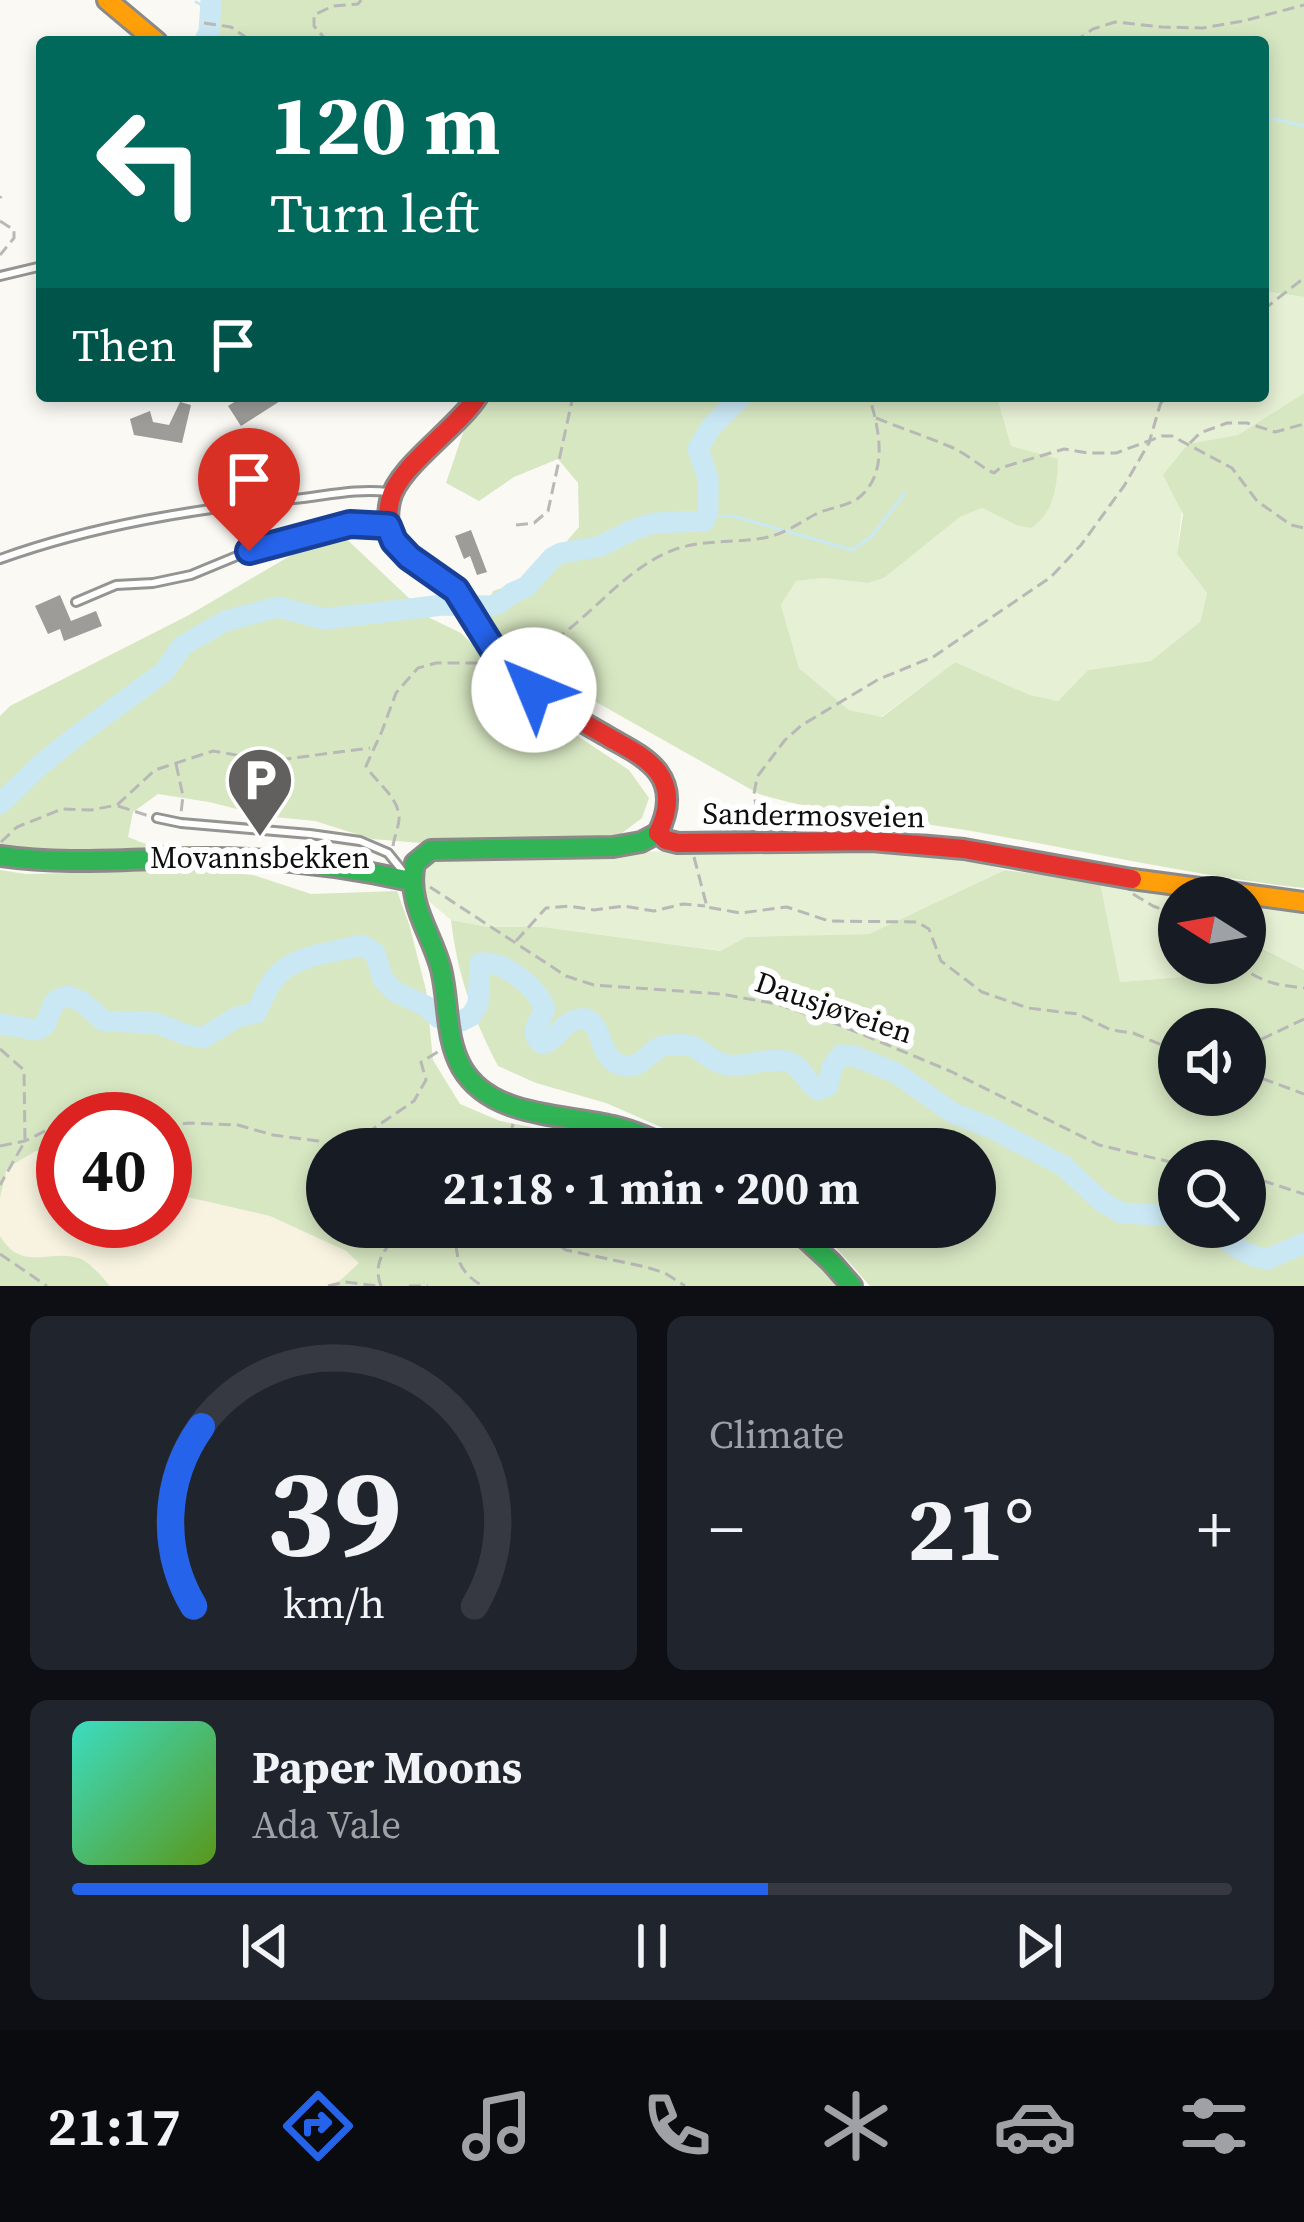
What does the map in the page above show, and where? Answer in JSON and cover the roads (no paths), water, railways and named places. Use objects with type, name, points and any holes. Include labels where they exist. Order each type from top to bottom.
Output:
[{"type":"street","points":[[107,0],[150,36]]},
{"type":"street","points":[[474,402],[461,422],[398,482],[388,526],[394,541],[451,585],[505,663],[534,690],[658,772],[668,803],[658,833]]},
{"type":"street","name":"Sandermosveien","points":[[411,881],[415,863],[431,850],[613,847],[658,833],[670,842],[693,844],[872,841],[964,849],[1174,886],[1304,902]]},
{"type":"street","points":[[0,856],[83,862],[222,857],[371,871],[411,881],[410,891],[440,963],[462,1067],[471,1080],[484,1093],[518,1106],[620,1128]]},
{"type":"street","points":[[816,1248],[852,1286]]},
{"type":"lane","points":[[0,276],[36,267]]},
{"type":"lane","points":[[0,560],[78,534],[192,511],[346,493],[392,493]]},
{"type":"lane","points":[[76,602],[116,585],[153,584],[191,575],[326,528],[360,523],[388,526]]},
{"type":"lane","points":[[157,818],[360,841],[391,855],[411,881]]},
{"type":"waterway","name":"Movannsbekken","points":[[207,36],[211,0]]},
{"type":"waterway","points":[[196,2],[211,10]]},
{"type":"waterway","points":[[1269,118],[1304,126]]},
{"type":"waterway","name":"Movannsbekken","points":[[0,804],[39,766],[164,672],[182,646],[225,621],[278,607],[324,619],[443,605],[491,606],[526,587],[561,553],[598,547],[654,523],[704,521],[708,478],[698,449],[711,427],[736,402]]},
{"type":"waterway","points":[[707,517],[733,516],[852,550],[871,537],[905,493]]},
{"type":"waterway","name":"Movannsbekken","points":[[0,1024],[36,1030],[45,1025],[55,1001],[67,996],[81,1001],[104,1021],[156,1023],[203,1038],[237,1017],[256,1013],[274,979],[292,964],[362,945],[375,953],[383,979],[394,991],[426,1006],[439,1018],[461,1021],[478,1004],[480,963],[489,963],[518,977],[535,992],[545,1009],[535,1031],[543,1044],[569,1023],[588,1020],[618,1064],[635,1065],[663,1046],[687,1045],[728,1065],[786,1061],[818,1090],[828,1086],[832,1067],[841,1055],[854,1056],[896,1073],[953,1113],[1064,1166],[1102,1202],[1122,1213],[1158,1215]]},
{"type":"waterway","name":"Movannsbekken","points":[[1240,1248],[1268,1259],[1304,1243]]},
{"type":"place","name":"Movannsbekken","points":[[260,839]]}]
